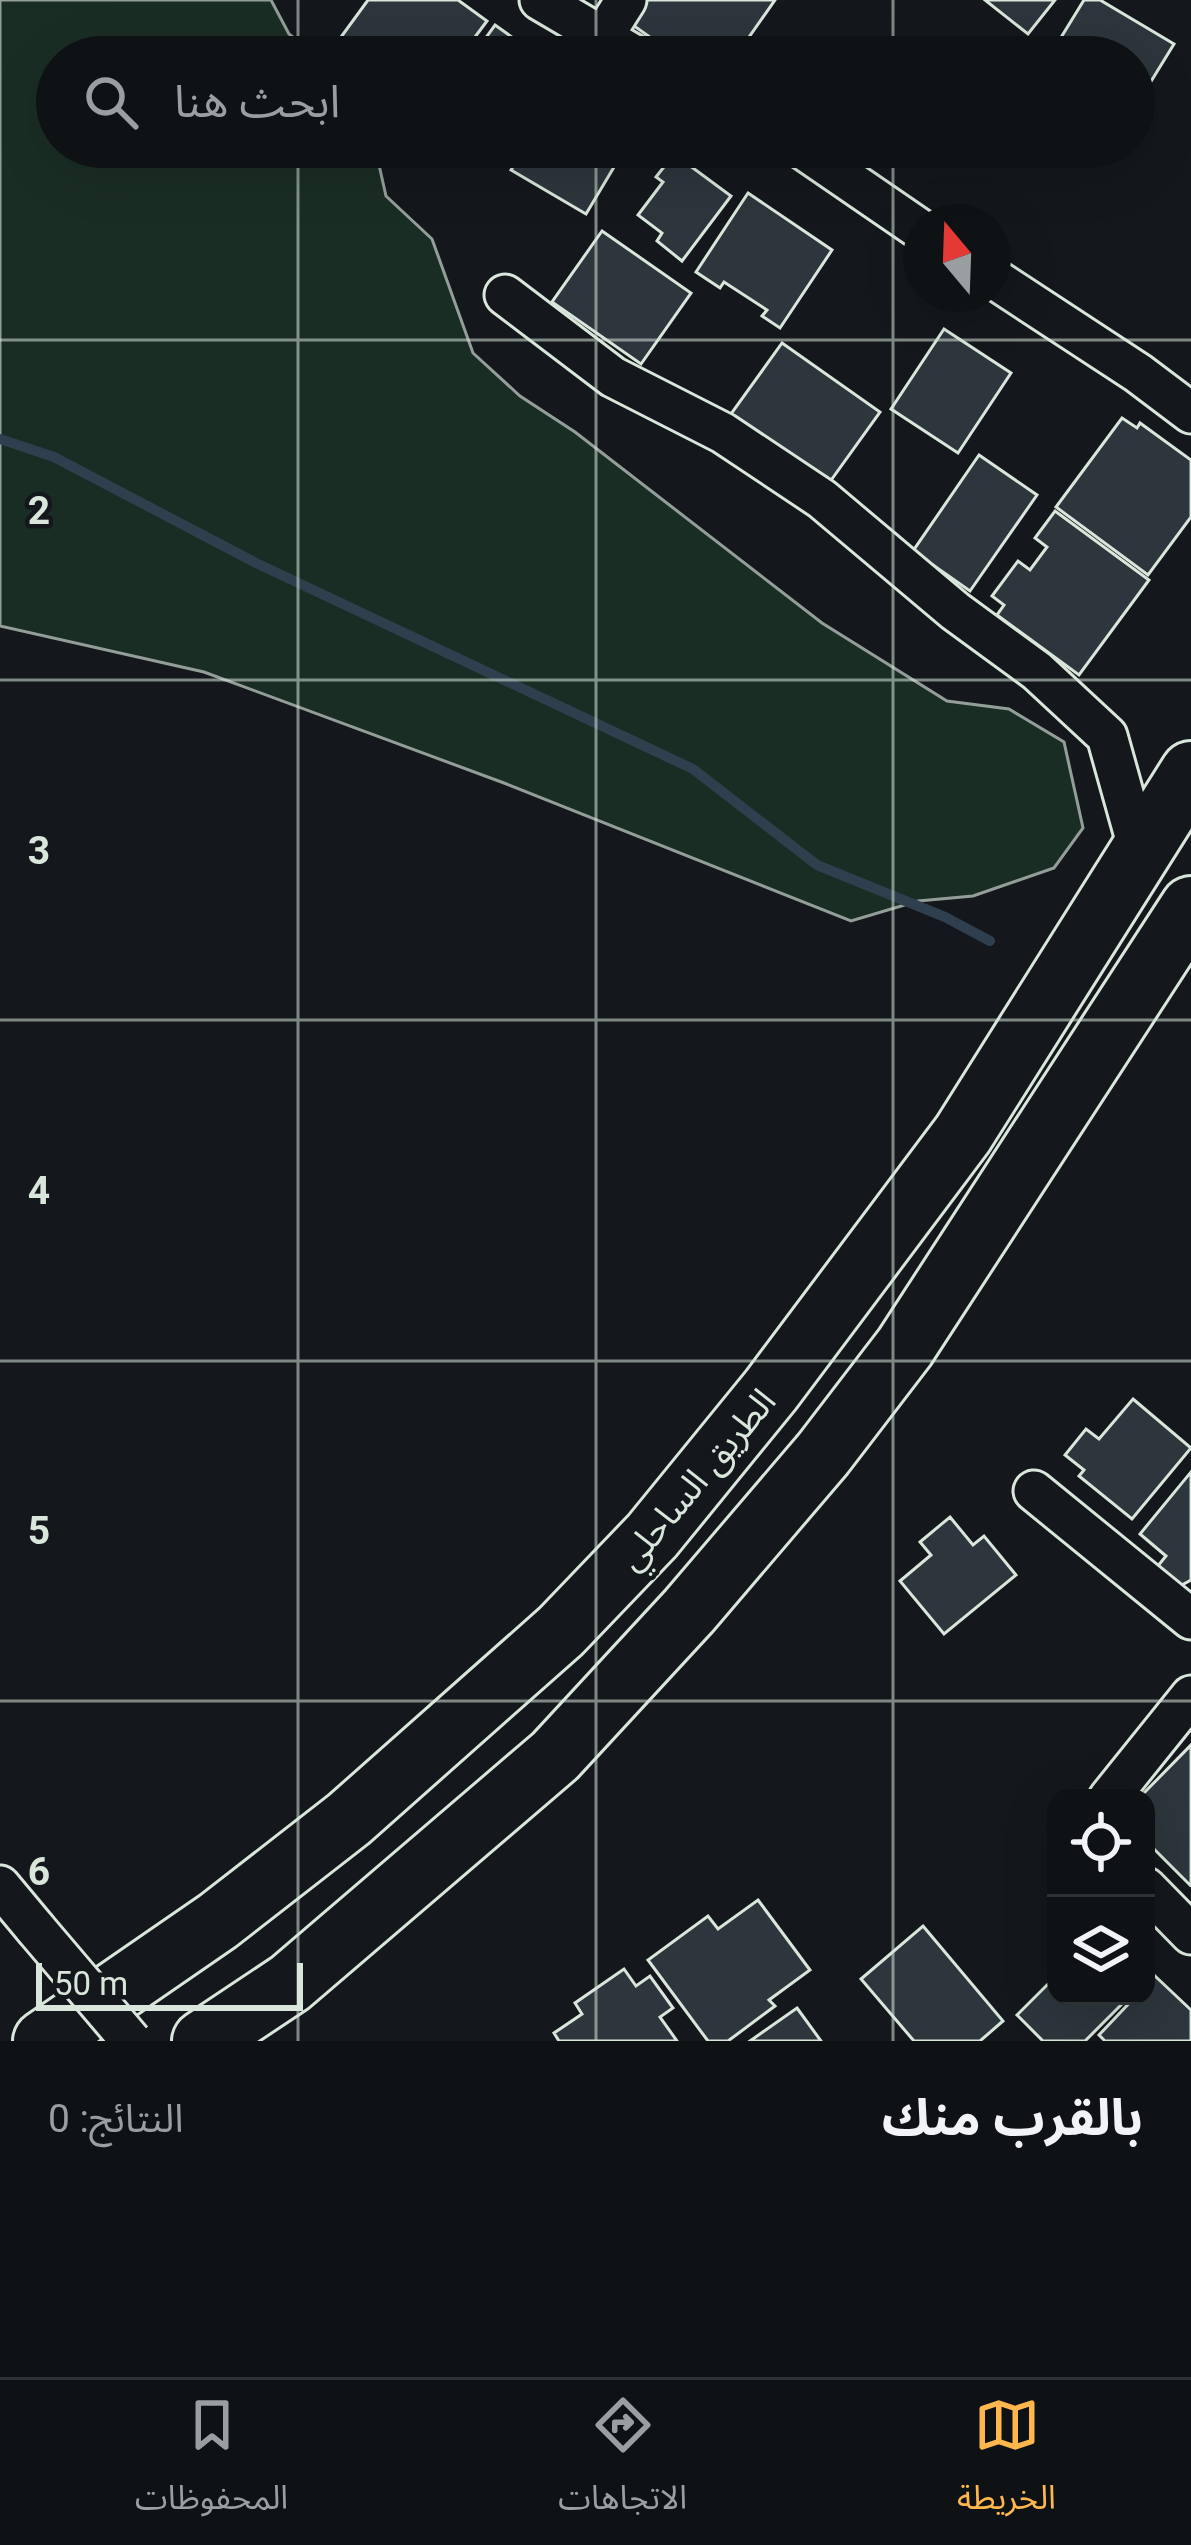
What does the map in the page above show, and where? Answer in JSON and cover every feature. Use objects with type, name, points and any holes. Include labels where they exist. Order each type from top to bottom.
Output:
[{"type":"highway","name":"الطريق الساحلي","points":[[44,2041],[218,1921],[349,1819],[561,1631],[652,1536],[771,1390],[963,1134],[1191,772]]},
{"type":"highway","points":[[202,2041],[290,1983],[555,1756],[688,1611],[823,1454],[905,1347],[1191,907]]},
{"type":"street","points":[[540,0],[601,36]]},
{"type":"street","points":[[621,36],[626,0]]},
{"type":"street","points":[[831,168],[903,218]]},
{"type":"street","points":[[1011,290],[1191,413]]},
{"type":"street","points":[[505,296],[613,376],[723,434],[822,499],[955,611],[1037,671],[1107,736],[1140,854]]},
{"type":"street","points":[[1034,1491],[1191,1619]]},
{"type":"street","points":[[1116,1789],[1191,1696]]},
{"type":"street","points":[[0,1886],[131,2041]]},
{"type":"street","points":[[1155,1897],[1191,1934]]},
{"type":"green space","points":[[0,0],[271,0],[292,36],[36,36],[36,168],[380,168],[386,196],[432,239],[473,353],[520,396],[575,432],[822,623],[947,701],[1009,709],[1064,742],[1083,828],[1054,868],[973,896],[918,901],[851,921],[504,783],[204,672],[0,626]]},
{"type":"building","points":[[368,0],[458,0],[487,21],[476,36],[342,36]]},
{"type":"building","points":[[631,0],[775,0],[750,36],[648,36],[620,16]]},
{"type":"building","points":[[985,0],[1055,0],[1028,34]]},
{"type":"building","points":[[1084,0],[1100,0],[1174,44],[1155,75],[1155,36],[1062,36]]},
{"type":"building","points":[[495,25],[510,36],[487,36]]},
{"type":"building","points":[[512,168],[613,168],[586,214]]},
{"type":"building","points":[[663,168],[693,168],[731,196],[682,261],[657,241],[662,233],[638,215],[663,182],[656,177]]},
{"type":"building","points":[[748,193],[832,250],[780,328],[762,316],[767,310],[724,282],[720,288],[696,272]]},
{"type":"building","points":[[602,231],[691,293],[641,364],[552,302]]},
{"type":"building","points":[[944,329],[1011,373],[958,453],[891,409]]},
{"type":"building","points":[[782,343],[880,412],[824,490],[726,421]]},
{"type":"building","points":[[1122,418],[1137,428],[1140,423],[1191,460],[1191,517],[1148,575],[1056,507]]},
{"type":"building","points":[[979,455],[1037,495],[970,591],[913,551]]},
{"type":"building","points":[[1055,511],[1149,580],[1079,675],[997,615],[1004,605],[992,596],[1018,561],[1030,570],[1047,547],[1035,538]]},
{"type":"building","points":[[1133,1399],[1191,1448],[1132,1519],[1079,1476],[1084,1470],[1065,1455],[1086,1429],[1099,1439]]},
{"type":"building","points":[[1191,1472],[1191,1580],[1180,1586],[1157,1567],[1166,1556],[1140,1534]]},
{"type":"building","points":[[950,1517],[973,1545],[984,1536],[1016,1575],[944,1634],[900,1581],[931,1555],[920,1542]]},
{"type":"building","points":[[1191,1745],[1190,1885],[1155,1850],[1155,1789],[1148,1789]]},
{"type":"building","points":[[758,1900],[810,1970],[769,2000],[775,2006],[728,2041],[708,2041],[648,1960],[708,1916],[718,1929]]},
{"type":"building","points":[[923,1926],[1003,2021],[980,2041],[914,2041],[861,1979]]},
{"type":"building","points":[[624,1969],[636,1986],[650,1976],[673,2008],[660,2017],[677,2041],[559,2041],[554,2033],[582,2014],[575,2003]]},
{"type":"building","points":[[1155,1976],[1191,2010],[1191,2041],[1105,2041],[1099,2035],[1127,2005],[1155,2005]]},
{"type":"building","points":[[1047,1985],[1047,2005],[1121,2005],[1085,2041],[1043,2041],[1017,2015]]},
{"type":"building","points":[[797,2008],[821,2041],[750,2041]]},
{"type":"waterway","points":[[0,439],[54,457],[256,563],[693,769],[817,865],[945,917],[990,941]]}]
